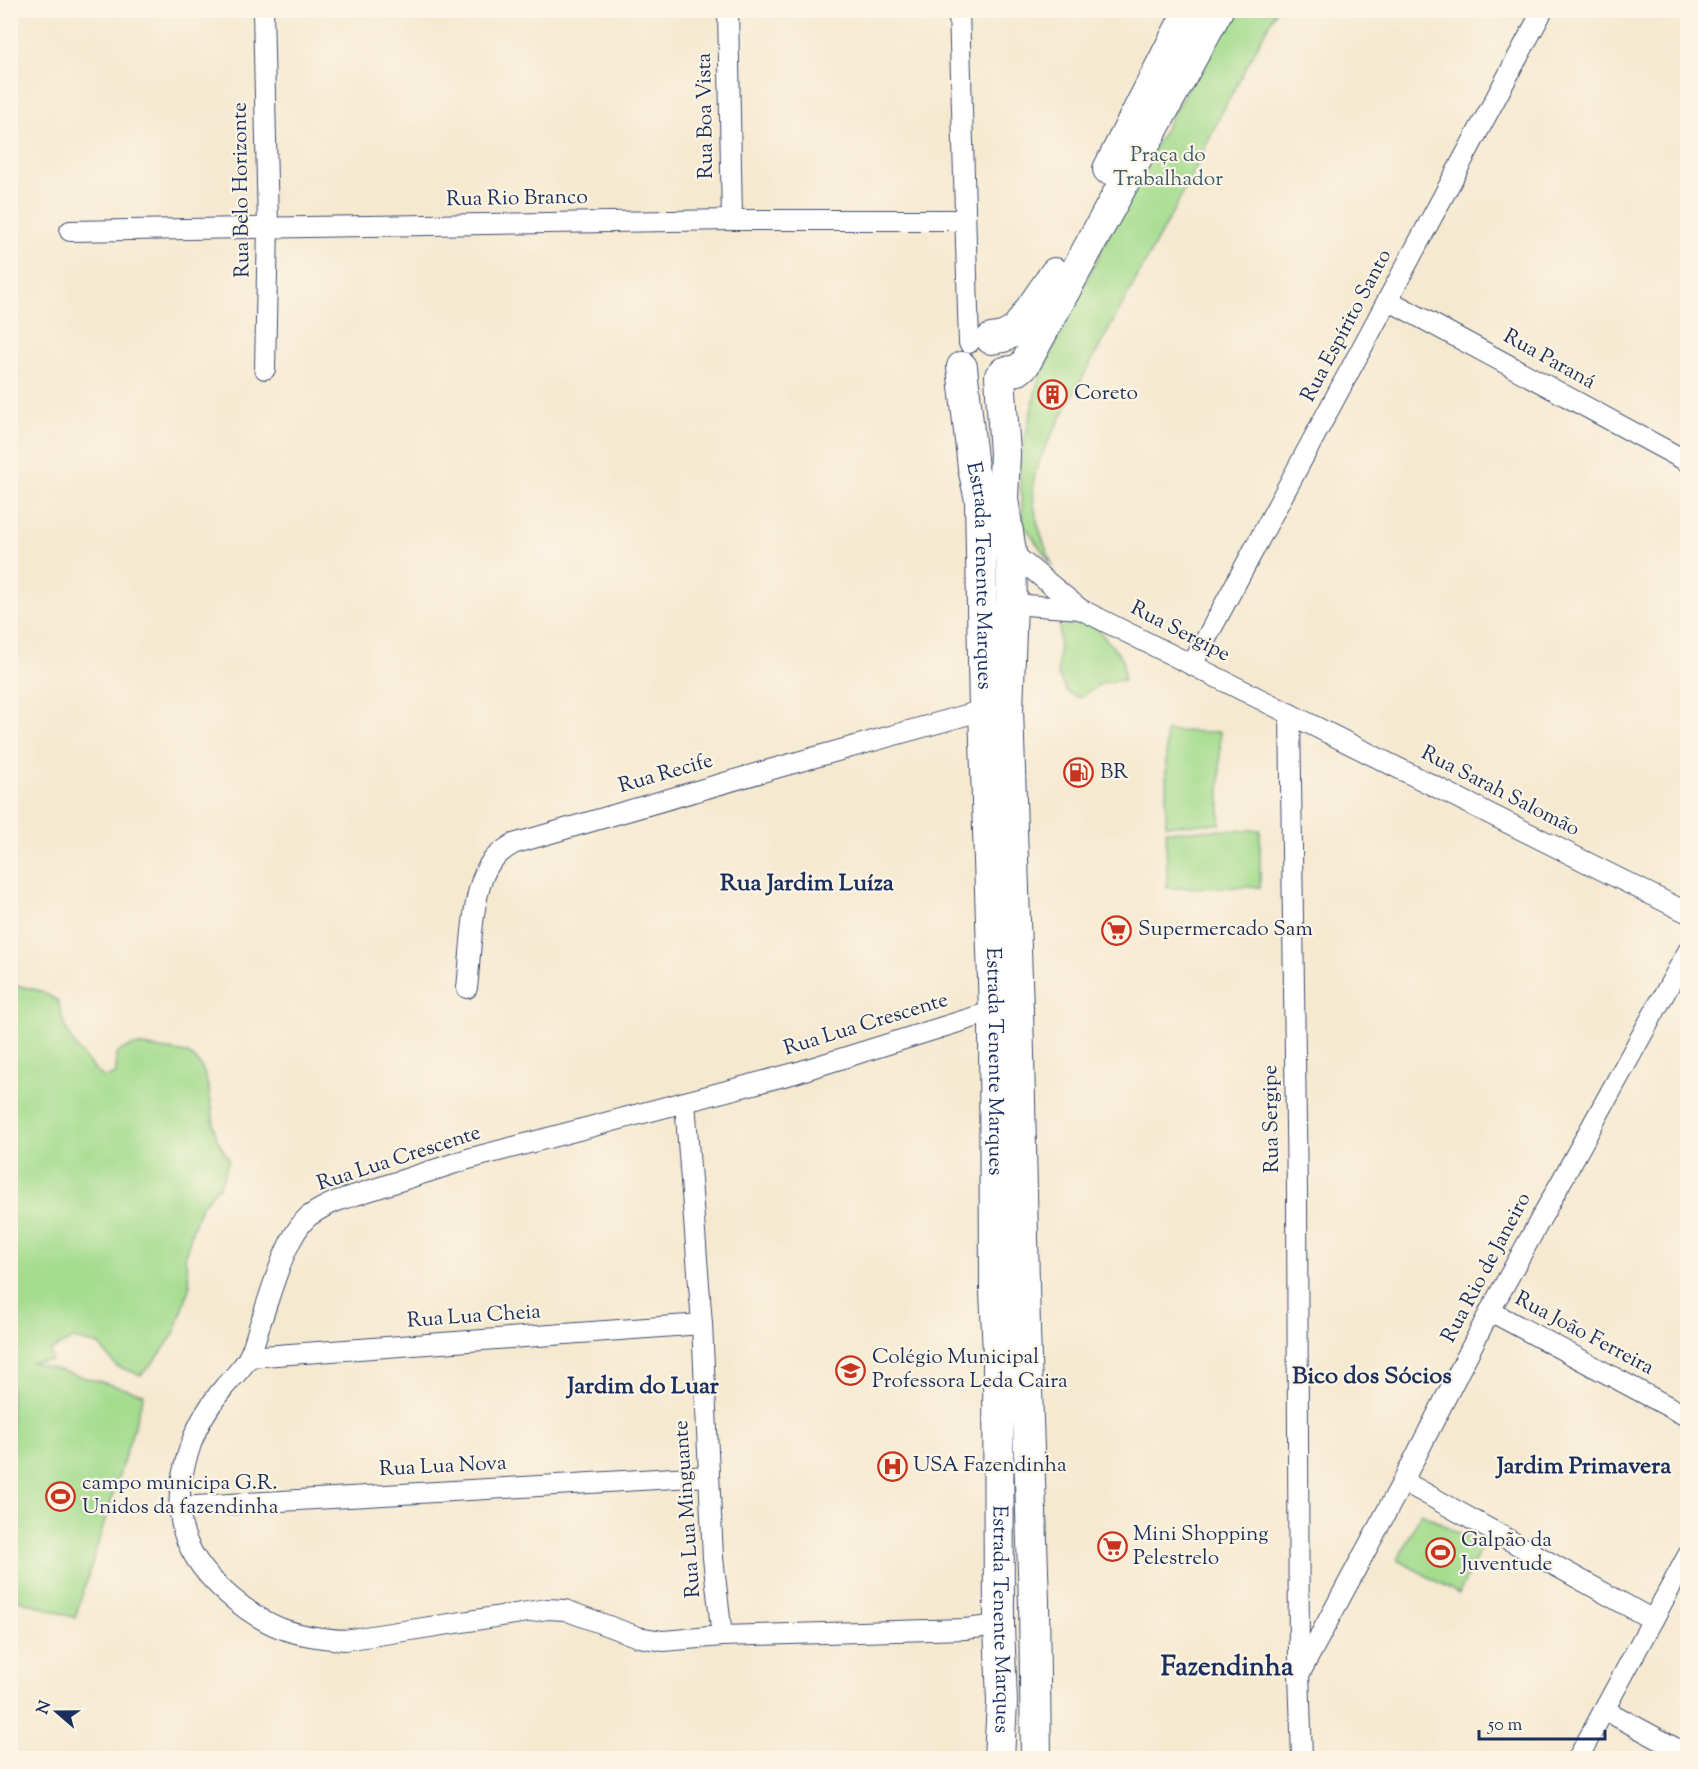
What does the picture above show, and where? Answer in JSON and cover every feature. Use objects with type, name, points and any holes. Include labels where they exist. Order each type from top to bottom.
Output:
[{"type":"main road","points":[[1189,10],[1059,268],[1015,331],[977,347],[969,378],[975,382],[988,383],[1002,374],[1018,370],[1025,364],[1218,10]]},
{"type":"main road","name":"Estrada Tenente Marques","points":[[999,1758],[1002,1702],[999,1625],[994,1011],[980,500],[973,468],[977,347],[998,343],[1006,356],[1006,368],[1002,374],[1005,454],[1003,499],[1011,552],[1012,604],[1008,709],[1036,1758]]},
{"type":"main road","points":[[981,541],[988,555],[989,596],[991,599],[1012,604]]},
{"type":"street","name":"Rua Belo Horizonte","points":[[263,10],[268,226],[265,369]]},
{"type":"street","name":"Rua Boa Vista","points":[[728,10],[732,220]]},
{"type":"street","points":[[959,10],[967,289],[977,347]]},
{"type":"street","name":"Rua Espírito Santo","points":[[1192,665],[1543,10]]},
{"type":"street","name":"Rua Rio Branco","points":[[70,231],[732,220],[964,220]]},
{"type":"street","name":"Rua Paraná","points":[[1388,300],[1688,462]]},
{"type":"street","name":"Rua Sergipe","points":[[1011,552],[1080,609],[1290,714],[1297,1193],[1299,1674],[1302,1758]]},
{"type":"street","name":"Rua Sergipe","points":[[1012,604],[1080,609]]},
{"type":"street","name":"Rua Recife","points":[[467,988],[481,880],[490,863],[513,844],[984,710]]},
{"type":"street","name":"Rua Sarah Salomão","points":[[1290,714],[1688,913]]},
{"type":"street","name":"Rua Rio de Janeiro","points":[[1299,1674],[1403,1481],[1490,1311],[1688,951]]},
{"type":"street","name":"Rua Lua Crescente","points":[[722,1636],[663,1641],[638,1637],[565,1610],[548,1609],[345,1640],[321,1639],[296,1634],[256,1617],[212,1580],[197,1564],[182,1529],[180,1507],[183,1472],[191,1444],[202,1419],[218,1395],[249,1357],[290,1242],[308,1217],[323,1207],[468,1159],[795,1073],[994,1011]]},
{"type":"street","name":"Rua Lua Minguante","points":[[685,1102],[702,1324],[713,1558],[722,1636]]},
{"type":"street","name":"Rua João Ferreira","points":[[1490,1311],[1688,1417]]},
{"type":"street","name":"Rua Lua Cheia","points":[[249,1357],[702,1324]]},
{"type":"street","name":"Rua Lua Nova","points":[[180,1507],[708,1476]]},
{"type":"street","points":[[1403,1481],[1653,1620]]},
{"type":"street","points":[[1578,1758],[1688,1555]]},
{"type":"street","points":[[722,1636],[965,1629],[999,1625]]},
{"type":"street","points":[[1605,1710],[1688,1755]]},
{"type":"green space","name":"Praça do Trabalhador","points":[[1229,11],[1276,11],[1219,118],[1190,180],[1045,447],[1035,474],[1034,498],[1040,533],[1053,567],[1023,523],[1019,464],[1039,377],[1123,206]]},
{"type":"green space","points":[[1067,615],[1095,626],[1123,659],[1124,680],[1102,683],[1080,698],[1067,692],[1058,675],[1060,616]]},
{"type":"green space","points":[[1166,731],[1220,732],[1220,824],[1166,825]]},
{"type":"green space","points":[[1260,830],[1260,887],[1167,888],[1166,831]]},
{"type":"green space","points":[[11,984],[41,991],[58,1001],[64,1024],[74,1044],[104,1078],[116,1074],[116,1054],[132,1046],[181,1052],[196,1060],[206,1079],[217,1138],[229,1160],[220,1185],[201,1206],[192,1231],[185,1257],[190,1284],[174,1334],[158,1357],[141,1375],[116,1366],[99,1345],[73,1339],[50,1351],[52,1361],[30,1362],[144,1394],[75,1618],[11,1597]]},
{"type":"green space","name":"Galpão da Juventude","points":[[1421,1513],[1482,1546],[1459,1594],[1398,1560]]},
{"type":"place","name":"Coreto","points":[[1053,394]]},
{"type":"place","name":"BR","points":[[1079,773]]},
{"type":"place","name":"Supermercado Sam","points":[[1117,930]]},
{"type":"place","name":"Colégio Municipal Professora Leda Caira","points":[[851,1370]]},
{"type":"place","name":"USA Fazendinha","points":[[892,1466]]},
{"type":"place","name":"campo municipa G.R. Unidos da fazendinha","points":[[61,1496]]},
{"type":"place","name":"Mini Shopping Pelestrelo","points":[[1112,1547]]},
{"type":"place","name":"Galpão da Juventude","points":[[1440,1553]]},
{"type":"district","name":"Rua Jardim Luíza","points":[[807,884]]},
{"type":"district","name":"Bico dos Sócios","points":[[1372,1377]]},
{"type":"district","name":"Jardim do Luar","points":[[643,1387]]},
{"type":"district","name":"Jardim Primavera","points":[[1584,1467]]},
{"type":"district","name":"Fazendinha","points":[[1227,1668]]}]
